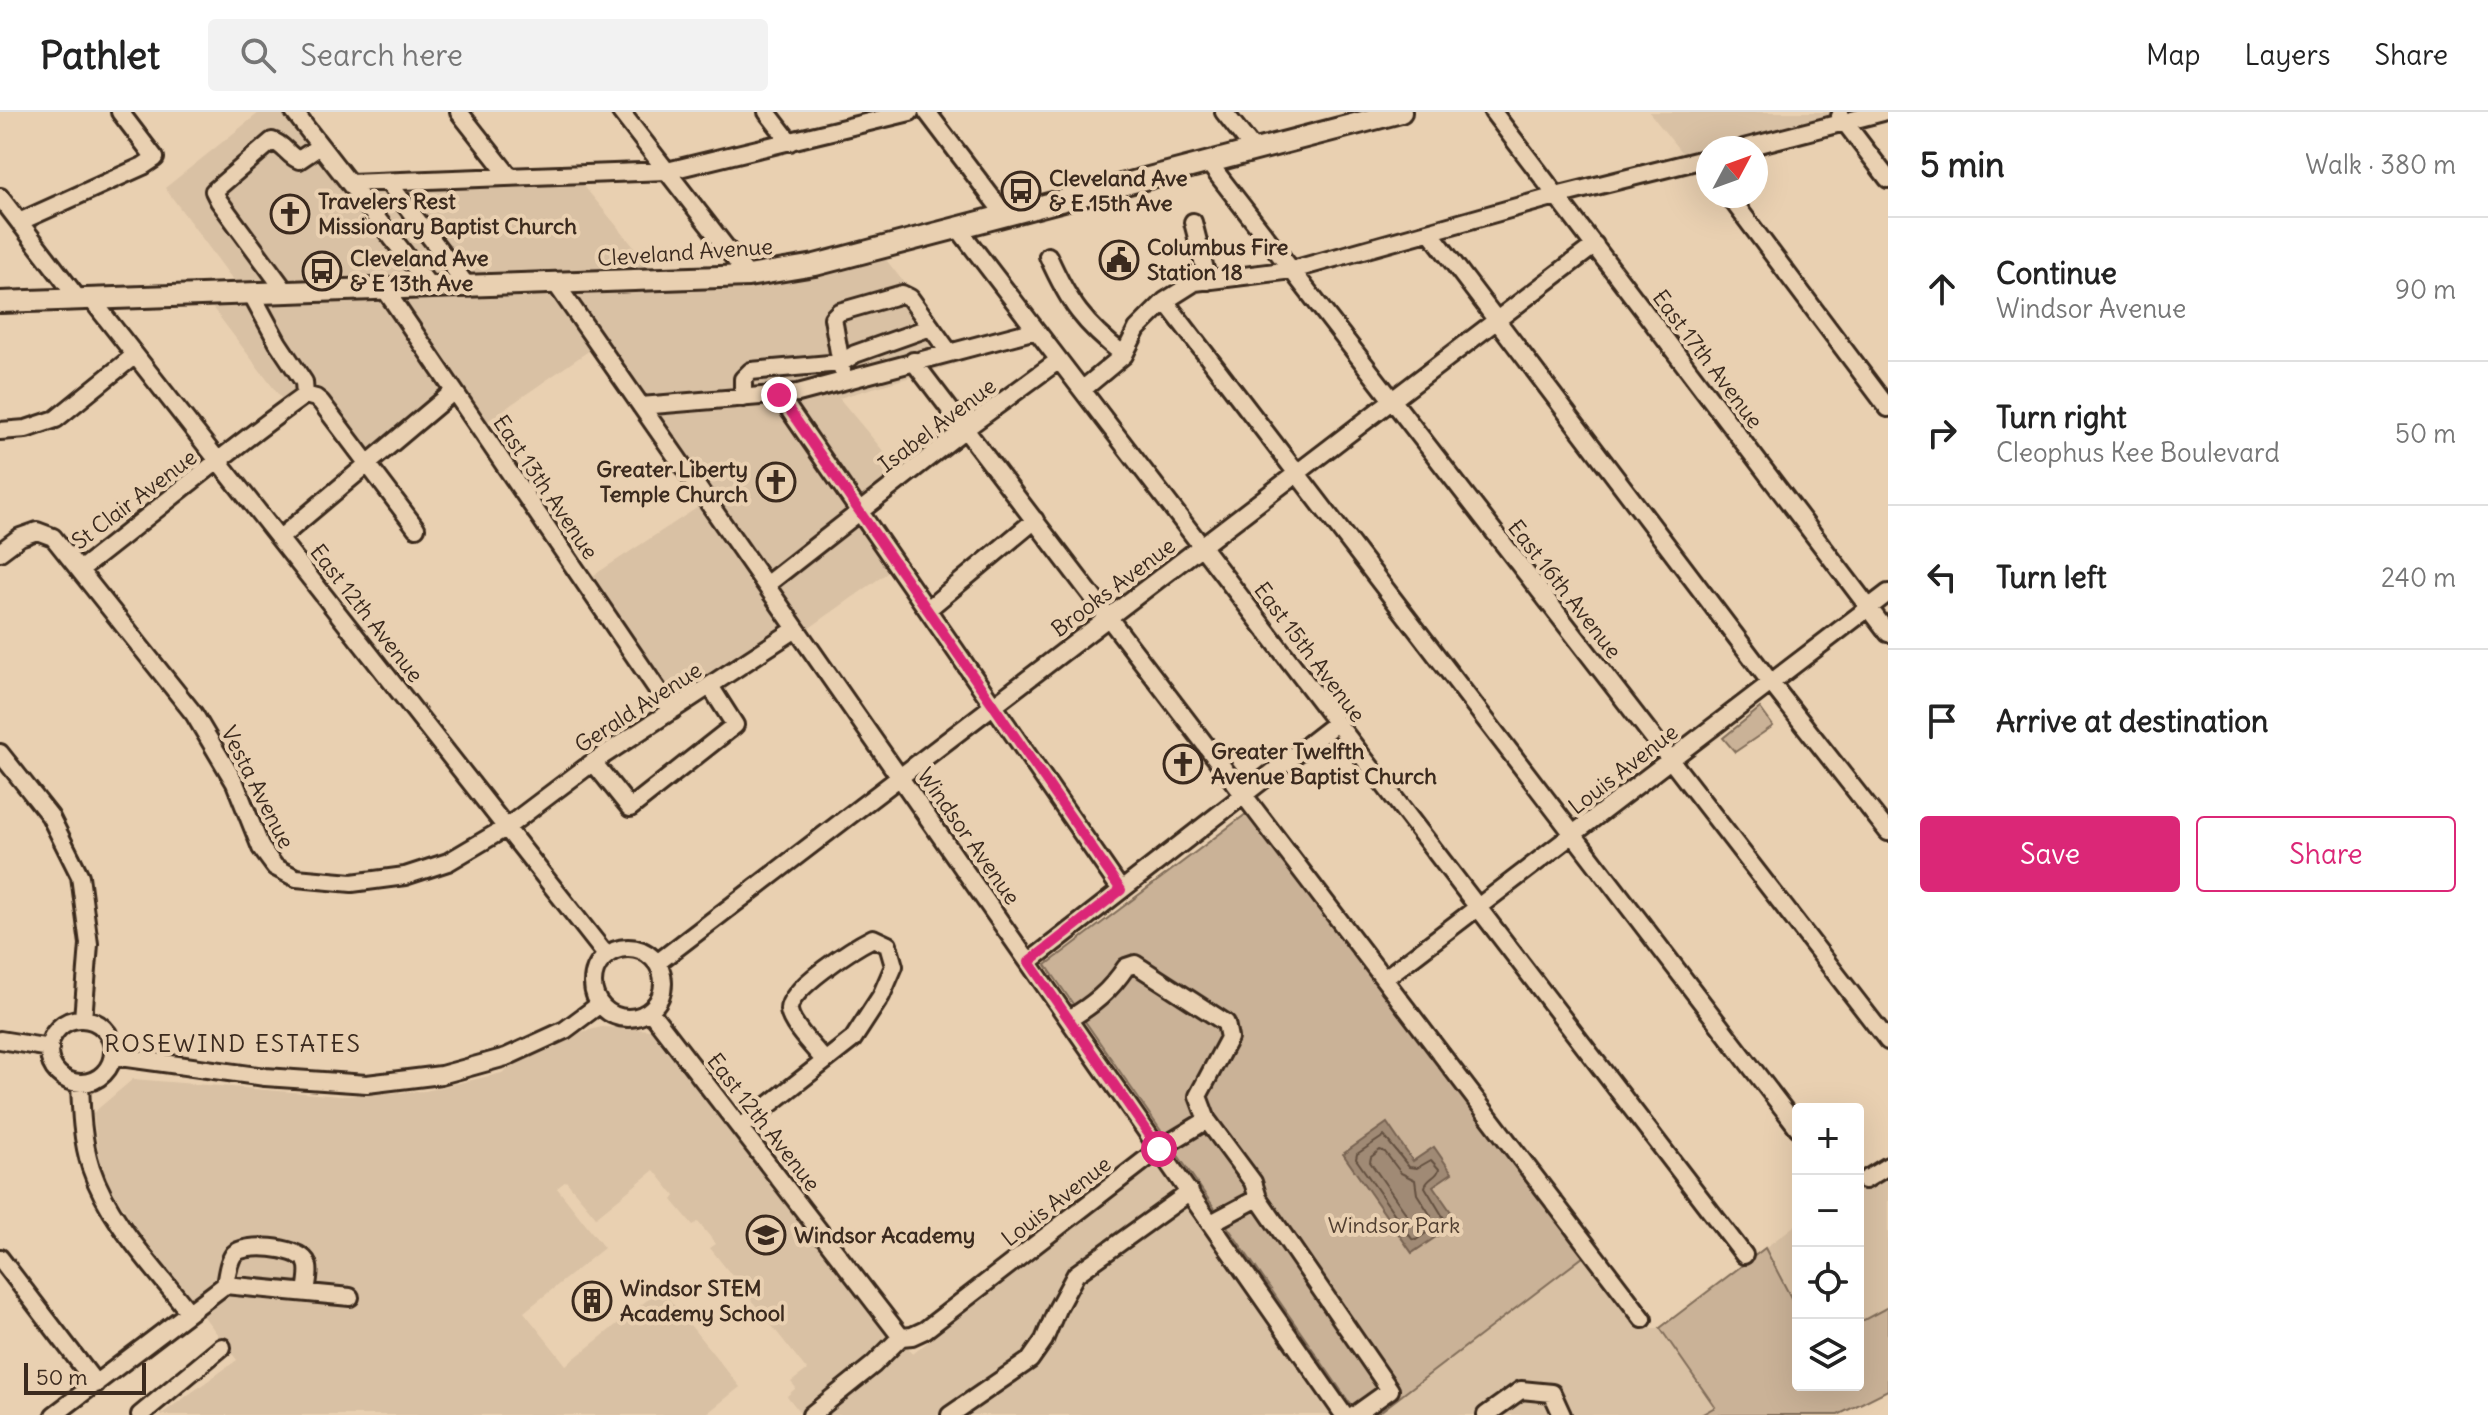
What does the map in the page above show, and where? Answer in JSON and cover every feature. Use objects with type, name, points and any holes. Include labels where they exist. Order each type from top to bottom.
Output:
[{"type":"main road","name":"Cleveland Avenue","points":[[0,302],[748,276],[815,265],[1401,112]]},
{"type":"street","points":[[19,222],[155,158],[120,112]]},
{"type":"street","points":[[294,112],[431,288]]},
{"type":"street","points":[[459,112],[510,177]]},
{"type":"street","points":[[621,112],[748,276]]},
{"type":"street","points":[[767,112],[790,142]]},
{"type":"street","points":[[349,183],[667,171],[910,112]]},
{"type":"street","points":[[927,112],[1005,215]]},
{"type":"street","points":[[1224,112],[1254,150]]},
{"type":"street","name":"East 17th Avenue","points":[[1493,112],[1888,633]]},
{"type":"street","points":[[1768,140],[1840,117],[1883,112]]},
{"type":"street","points":[[1840,117],[1888,179]]},
{"type":"street","points":[[286,292],[214,191],[272,141],[278,142],[292,158],[299,160],[320,146]]},
{"type":"street","points":[[1082,390],[1124,355],[1137,329],[1165,301],[1195,282],[1292,270],[1556,196],[1696,161]]},
{"type":"street","name":"East 16th Avenue","points":[[1208,162],[1888,1041]]},
{"type":"street","points":[[388,182],[468,287]]},
{"type":"street","name":"East 12th Avenue","points":[[0,197],[135,355],[606,955]]},
{"type":"street","points":[[1738,208],[1888,408]]},
{"type":"street","points":[[393,239],[418,221]]},
{"type":"street","points":[[1193,222],[1208,281]]},
{"type":"street","name":"East 15th Avenue","points":[[958,228],[1744,1255]]},
{"type":"street","points":[[1430,232],[1771,683],[1888,832]]},
{"type":"street","name":"Brooks Avenue","points":[[657,963],[1595,245]]},
{"type":"street","points":[[1048,256],[1062,287],[1094,332],[1124,355]]},
{"type":"street","name":"Windsor Avenue","points":[[556,284],[1344,1415]]},
{"type":"street","name":"East 13th Avenue","points":[[384,288],[672,711]]},
{"type":"street","points":[[251,293],[304,382],[305,395],[321,402],[416,528]]},
{"type":"street","points":[[843,372],[833,318],[839,312],[902,294],[910,298],[949,352]]},
{"type":"street","points":[[1165,301],[1792,1120]]},
{"type":"street","points":[[641,406],[798,393],[843,372],[855,354],[931,327]]},
{"type":"street","points":[[743,398],[743,379],[751,371],[843,372],[913,361],[1036,330]]},
{"type":"street","points":[[0,431],[26,429],[56,419],[135,355]]},
{"type":"street","name":"Isabel Avenue","points":[[766,585],[965,429],[1059,360]]},
{"type":"street","points":[[913,361],[1643,1319]]},
{"type":"street","points":[[280,538],[454,391]]},
{"type":"street","name":"St Clair Avenue","points":[[0,552],[20,537],[37,531],[53,537],[81,569],[305,395]]},
{"type":"street","points":[[779,395],[1121,890]]},
{"type":"street","points":[[928,609],[1035,520]]},
{"type":"street","name":"Vesta Avenue","points":[[81,569],[194,714],[235,783],[261,848],[275,867],[296,878],[352,883],[405,876],[448,862],[507,827]]},
{"type":"street","name":"Louis Avenue","points":[[1384,979],[1888,593]]},
{"type":"street","name":"Gerald Avenue","points":[[507,827],[593,762],[796,629]]},
{"type":"street","points":[[593,762],[630,808],[735,725],[710,686]]},
{"type":"street","points":[[1029,962],[1336,723]]},
{"type":"street","points":[[0,753],[50,816],[80,876],[89,944],[83,1019]]},
{"type":"street","points":[[741,1127],[825,1061],[853,1039],[881,996],[894,966],[888,945],[873,938],[848,951],[792,997],[789,1009],[793,1020],[825,1061]]},
{"type":"street","points":[[628,947],[639,949],[657,963],[662,973],[662,994],[650,1011],[629,1019],[618,1017],[600,1004],[594,995],[594,973],[606,955],[628,947]]},
{"type":"street","points":[[1069,1019],[1095,1003],[1113,987],[1126,967],[1135,964],[1226,1023],[1229,1038],[1198,1096],[1207,1120],[1253,1182],[1258,1198],[1390,1390],[1355,1415]]},
{"type":"street","points":[[113,1056],[265,1077],[367,1084],[441,1075],[506,1057],[565,1030],[600,1004]]},
{"type":"street","name":"East 12th Avenue","points":[[650,1011],[901,1337]]},
{"type":"street","points":[[83,1019],[103,1027],[113,1046],[113,1056],[105,1072],[98,1078],[80,1083],[70,1081],[54,1068],[50,1048],[57,1030],[74,1020],[83,1019]]},
{"type":"street","points":[[0,1040],[50,1048]]},
{"type":"street","points":[[80,1083],[85,1147],[105,1199],[188,1311]]},
{"type":"street","name":"Louis Avenue","points":[[901,1337],[925,1330],[1159,1149],[1207,1120]]},
{"type":"street","points":[[1865,1180],[1888,1166]]},
{"type":"street","points":[[950,1415],[1030,1360],[1044,1340],[1076,1274],[1190,1192]]},
{"type":"street","points":[[1211,1223],[1258,1198]]},
{"type":"street","points":[[225,1285],[231,1260],[241,1249],[291,1251],[306,1261],[309,1269],[306,1293]]},
{"type":"street","points":[[0,1258],[96,1384]]},
{"type":"street","points":[[54,1415],[225,1285],[350,1297]]},
{"type":"street","points":[[811,1415],[873,1365],[901,1337]]},
{"type":"street","points":[[140,1415],[222,1347]]},
{"type":"street","points":[[1486,1415],[1521,1390],[1552,1393],[1562,1415]]},
{"type":"shaded area","points":[[260,112],[290,112],[349,184],[570,169],[652,269],[792,263],[873,243],[965,361],[839,398],[904,476],[859,514],[897,566],[801,634],[790,631],[674,695],[591,577],[709,500],[600,343],[479,427],[454,393],[362,462],[308,391],[287,406],[203,295],[242,292],[165,188]]},
{"type":"shaded area","points":[[1649,112],[1877,112],[1768,141],[1768,136],[1696,136],[1696,160],[1689,162]]},
{"type":"shaded area","points":[[602,1027],[654,1030],[699,1074],[913,1354],[1169,1143],[1358,1415],[802,1415],[787,1396],[796,1388],[791,1382],[807,1370],[710,1248],[716,1244],[698,1222],[693,1225],[672,1200],[675,1196],[654,1170],[596,1217],[566,1181],[557,1188],[604,1248],[524,1312],[566,1365],[661,1289],[740,1387],[705,1415],[160,1415],[237,1360],[135,1226],[102,1174],[93,1113],[133,1079],[341,1096],[425,1091],[502,1073],[544,1041]]},
{"type":"shaded area","points":[[1888,1154],[1888,1307],[1864,1320],[1864,1175]]},
{"type":"shaded area","points":[[1792,1228],[1792,1300],[1765,1248]]},
{"type":"shaded area","points":[[1588,1253],[1647,1328],[1660,1328],[1715,1408],[1701,1415],[1376,1415]]},
{"type":"green space","points":[[1760,708],[1773,726],[1735,752],[1723,738]]},
{"type":"green space","name":"Windsor Park","points":[[1250,811],[1588,1253],[1376,1415],[1358,1415],[1046,965]]},
{"type":"green space","points":[[1765,1248],[1792,1300],[1792,1391],[1864,1391],[1864,1320],[1888,1307],[1888,1390],[1838,1415],[1701,1415],[1715,1407],[1660,1328]]},
{"type":"water","points":[[1387,1123],[1413,1161],[1434,1147],[1452,1173],[1433,1186],[1458,1222],[1412,1253],[1343,1154]]},
{"type":"place","name":"Cleveland Ave & E 15th Ave","points":[[1021,191]]},
{"type":"place","name":"Travelers Rest Missionary Baptist Church","points":[[290,214]]},
{"type":"place","name":"Columbus Fire Station 18","points":[[1119,260]]},
{"type":"place","name":"Cleveland Ave & E 13th Ave","points":[[322,271]]},
{"type":"place","name":"Greater Liberty Temple Church","points":[[776,482]]},
{"type":"place","name":"Greater Twelfth Avenue Baptist Church","points":[[1183,764]]},
{"type":"place","name":"Windsor Academy","points":[[766,1235]]},
{"type":"place","name":"Windsor STEM Academy School","points":[[592,1301]]},
{"type":"district","name":"ROSEWIND ESTATES","points":[[233,1043]]},
{"type":"route","points":[[779,395],[1121,890],[1029,962],[1159,1149]]}]
